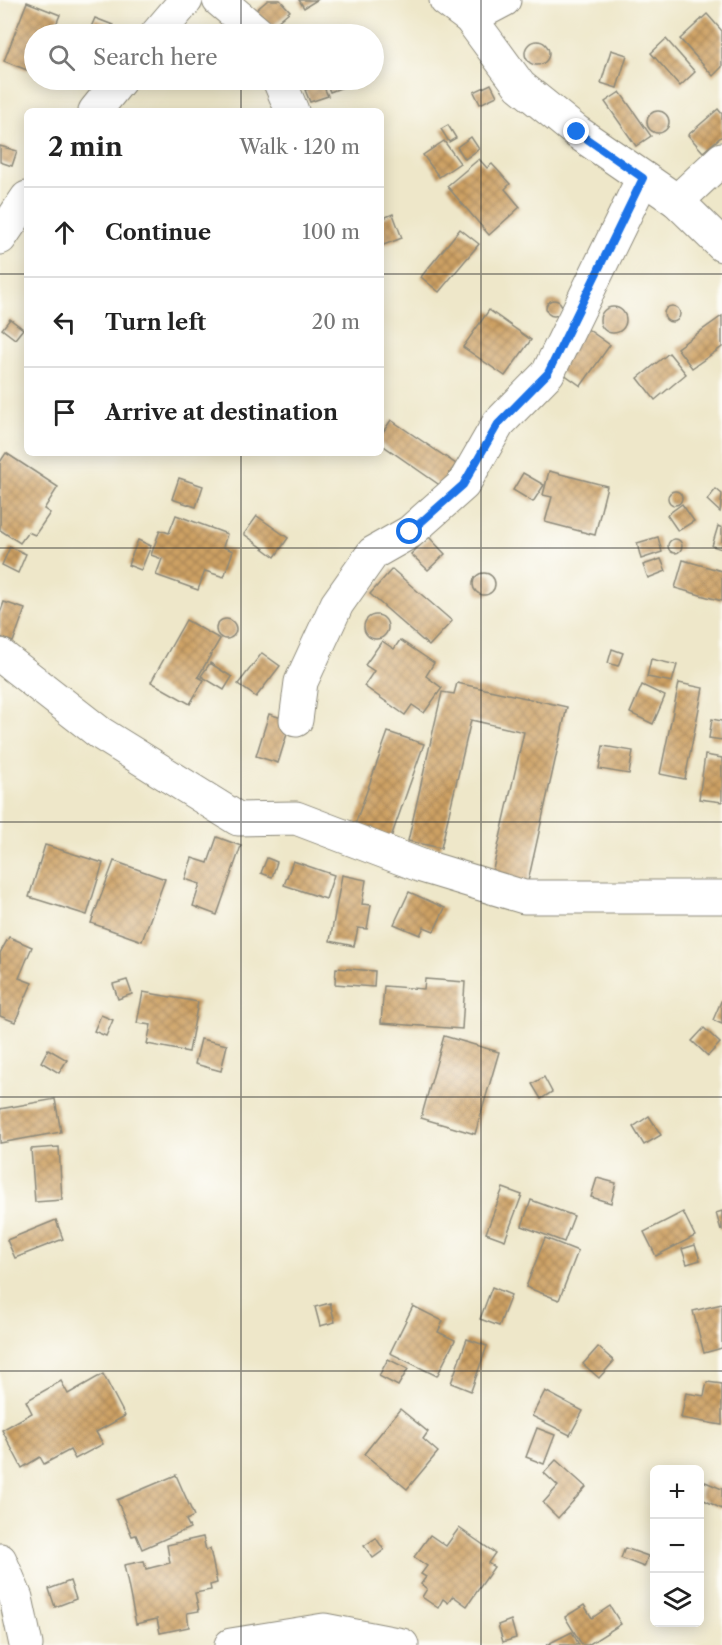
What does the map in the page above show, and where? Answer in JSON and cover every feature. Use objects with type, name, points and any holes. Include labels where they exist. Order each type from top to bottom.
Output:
[{"type":"street","points":[[166,24],[186,0]]},
{"type":"street","points":[[219,0],[247,24]]},
{"type":"street","points":[[504,0],[458,9],[520,86],[577,132],[677,201],[722,245]]},
{"type":"street","points":[[97,108],[112,90]]},
{"type":"street","points":[[283,90],[291,108]]},
{"type":"street","points":[[677,201],[722,159]]},
{"type":"street","points":[[296,720],[301,682],[338,604],[373,553],[410,532],[463,485],[498,424],[548,373],[643,178]]},
{"type":"street","points":[[0,238],[24,202]]},
{"type":"street","points":[[0,655],[100,732],[238,819],[296,818],[422,866],[524,897],[722,897]]},
{"type":"street","points":[[0,1560],[16,1598],[26,1645]]},
{"type":"street","points":[[231,1645],[324,1630],[402,1645]]},
{"type":"building","points":[[268,0],[280,0],[290,11],[275,24],[265,24],[255,11]]},
{"type":"building","points":[[299,0],[317,0],[304,8]]},
{"type":"building","points":[[27,2],[60,15],[56,24],[24,24],[24,69],[4,61]]},
{"type":"building","points":[[707,14],[722,31],[722,67],[713,76],[680,39]]},
{"type":"building","points":[[95,18],[110,24],[92,24]]},
{"type":"building","points":[[666,39],[695,72],[680,86],[651,53]]},
{"type":"building","points":[[537,41],[546,44],[549,53],[546,62],[537,65],[528,62],[525,53],[528,44]]},
{"type":"building","points":[[611,50],[627,55],[617,88],[601,83]]},
{"type":"building","points":[[491,84],[497,96],[480,104],[474,92]]},
{"type":"building","points":[[305,90],[325,90],[328,96],[310,102]]},
{"type":"building","points":[[620,92],[651,136],[636,146],[605,102]]},
{"type":"building","points":[[718,109],[722,114],[722,136],[703,152],[688,135]]},
{"type":"building","points":[[658,111],[666,114],[669,122],[666,130],[658,133],[650,130],[647,122],[650,114]]},
{"type":"building","points":[[448,125],[456,138],[449,142],[441,129]]},
{"type":"building","points":[[471,137],[479,149],[465,159],[457,147]]},
{"type":"building","points":[[444,141],[460,163],[439,177],[423,155]]},
{"type":"building","points":[[0,146],[17,151],[12,166],[0,162]]},
{"type":"building","points":[[479,159],[487,168],[492,164],[510,184],[505,189],[520,207],[489,235],[447,186]]},
{"type":"building","points":[[393,214],[402,238],[384,245],[384,218]]},
{"type":"building","points":[[460,229],[479,244],[439,292],[421,277]]},
{"type":"building","points":[[554,300],[560,302],[562,308],[560,314],[554,316],[548,314],[546,308],[548,302]]},
{"type":"building","points":[[672,306],[680,314],[672,322],[664,314]]},
{"type":"building","points":[[613,307],[622,311],[626,320],[622,329],[613,333],[604,329],[600,320],[604,311]]},
{"type":"building","points":[[489,310],[531,340],[505,376],[463,347]]},
{"type":"building","points":[[722,316],[722,347],[692,368],[677,348]]},
{"type":"building","points":[[10,319],[23,329],[15,339],[2,329]]},
{"type":"building","points":[[586,328],[610,345],[581,386],[557,369]]},
{"type":"building","points":[[669,353],[686,374],[655,400],[638,378]]},
{"type":"building","points":[[391,420],[456,464],[441,486],[384,446],[384,430]]},
{"type":"building","points":[[6,453],[58,487],[44,509],[50,513],[35,535],[28,532],[20,543],[0,530],[0,462]]},
{"type":"building","points":[[549,471],[607,486],[595,535],[545,522],[552,497],[543,495]]},
{"type":"building","points":[[523,473],[544,485],[533,502],[513,490]]},
{"type":"building","points":[[179,478],[203,486],[196,507],[172,499]]},
{"type":"building","points":[[716,489],[722,494],[720,512],[707,500]]},
{"type":"building","points":[[675,491],[680,493],[682,498],[680,503],[675,505],[670,503],[668,498],[670,493]]},
{"type":"building","points":[[682,504],[694,521],[678,531],[667,515]]},
{"type":"building","points":[[176,515],[227,534],[223,547],[233,551],[224,577],[205,571],[198,590],[156,575],[162,559],[151,555],[160,530],[169,533]]},
{"type":"building","points":[[257,516],[288,538],[275,557],[244,534]]},
{"type":"building","points":[[718,526],[722,528],[722,549],[712,546]]},
{"type":"building","points":[[429,537],[445,554],[428,570],[411,554]]},
{"type":"building","points":[[658,537],[662,552],[641,559],[637,543]]},
{"type":"building","points":[[672,539],[678,539],[682,546],[678,553],[672,553],[668,549],[668,543]]},
{"type":"building","points":[[138,540],[151,546],[141,570],[128,565]]},
{"type":"building","points":[[10,547],[26,554],[18,573],[2,565]]},
{"type":"building","points":[[661,559],[666,571],[648,578],[643,565]]},
{"type":"building","points":[[683,560],[722,571],[722,601],[675,588]]},
{"type":"building","points":[[392,569],[452,621],[429,646],[370,594]]},
{"type":"building","points":[[484,573],[492,576],[495,584],[492,592],[484,595],[476,592],[473,584],[476,576]]},
{"type":"building","points":[[4,602],[25,609],[13,642],[0,637],[0,613]]},
{"type":"building","points":[[376,615],[385,618],[388,627],[385,636],[376,639],[367,636],[364,627],[367,618]]},
{"type":"building","points":[[222,619],[230,619],[236,625],[236,633],[230,639],[222,639],[216,633],[216,625]]},
{"type":"building","points":[[186,620],[220,639],[198,677],[204,680],[190,704],[151,682]]},
{"type":"building","points":[[400,640],[434,663],[426,676],[442,688],[424,713],[412,705],[405,715],[364,686],[374,671],[365,665],[382,641],[394,649]]},
{"type":"building","points":[[612,649],[623,653],[618,666],[608,663]]},
{"type":"building","points":[[262,653],[280,666],[256,697],[238,684]]},
{"type":"building","points":[[651,659],[677,665],[672,682],[647,677]]},
{"type":"building","points":[[210,663],[232,677],[224,690],[201,676]]},
{"type":"building","points":[[457,683],[567,707],[527,886],[491,878],[524,732],[471,720],[441,848],[408,841],[442,692],[454,694]]},
{"type":"building","points":[[679,683],[703,688],[685,779],[660,774]]},
{"type":"building","points":[[642,685],[665,696],[653,724],[630,713]]},
{"type":"building","points":[[269,714],[291,721],[278,763],[256,756]]},
{"type":"building","points":[[712,719],[722,721],[722,740],[709,738]]},
{"type":"building","points":[[388,732],[424,744],[389,843],[353,830]]},
{"type":"building","points":[[603,746],[633,751],[629,774],[599,769]]},
{"type":"building","points":[[705,755],[722,758],[722,802],[699,799]]},
{"type":"building","points":[[217,837],[241,846],[217,915],[193,906],[200,884],[185,879],[192,858],[208,863]]},
{"type":"building","points":[[45,845],[103,863],[87,915],[29,897]]},
{"type":"building","points":[[267,858],[277,862],[272,877],[261,873]]},
{"type":"building","points":[[114,861],[165,879],[142,941],[91,923]]},
{"type":"building","points":[[293,861],[334,875],[326,899],[284,885]]},
{"type":"building","points":[[342,875],[366,880],[362,904],[371,905],[367,929],[358,928],[354,946],[330,941]]},
{"type":"building","points":[[409,892],[445,908],[434,931],[424,927],[420,935],[394,924]]},
{"type":"building","points":[[9,937],[32,947],[19,978],[32,983],[15,1022],[0,1016],[0,953]]},
{"type":"building","points":[[336,968],[375,971],[374,987],[335,984]]},
{"type":"building","points":[[425,979],[465,982],[462,1029],[381,1023],[384,986],[424,989]]},
{"type":"building","points":[[127,980],[132,994],[118,999],[113,984]]},
{"type":"building","points":[[143,992],[198,1002],[189,1052],[147,1044],[151,1025],[137,1023]]},
{"type":"building","points":[[722,999],[722,1024],[713,1020]]},
{"type":"building","points":[[101,1015],[113,1020],[106,1036],[94,1031]]},
{"type":"building","points":[[704,1028],[720,1043],[708,1056],[692,1041]]},
{"type":"building","points":[[444,1036],[499,1052],[475,1134],[421,1118]]},
{"type":"building","points":[[201,1039],[227,1045],[221,1071],[195,1064]]},
{"type":"building","points":[[48,1049],[67,1060],[59,1073],[41,1062]]},
{"type":"building","points":[[544,1077],[552,1092],[541,1099],[532,1084]]},
{"type":"building","points":[[55,1099],[61,1132],[0,1143],[0,1109]]},
{"type":"building","points":[[649,1116],[661,1135],[644,1145],[633,1127]]},
{"type":"building","points":[[59,1147],[62,1200],[35,1202],[31,1149]]},
{"type":"building","points":[[597,1178],[616,1183],[611,1203],[591,1197]]},
{"type":"building","points":[[503,1188],[522,1195],[505,1240],[486,1233]]},
{"type":"building","points":[[531,1200],[574,1216],[564,1242],[522,1226]]},
{"type":"building","points":[[722,1211],[722,1230],[721,1230],[716,1213]]},
{"type":"building","points":[[683,1212],[695,1236],[656,1256],[644,1232]]},
{"type":"building","points":[[56,1220],[63,1239],[15,1258],[7,1240]]},
{"type":"building","points":[[545,1238],[578,1251],[559,1300],[526,1287]]},
{"type":"building","points":[[695,1245],[700,1260],[687,1264],[682,1249]]},
{"type":"building","points":[[492,1287],[511,1295],[499,1326],[480,1319]]},
{"type":"building","points":[[330,1303],[335,1322],[320,1326],[315,1307]]},
{"type":"building","points":[[722,1304],[722,1348],[704,1353],[693,1311]]},
{"type":"building","points":[[413,1306],[443,1321],[438,1332],[455,1340],[437,1376],[390,1353]]},
{"type":"building","points":[[467,1339],[487,1346],[471,1391],[451,1383]]},
{"type":"building","points":[[598,1347],[614,1361],[599,1378],[583,1364]]},
{"type":"building","points":[[388,1359],[408,1369],[398,1386],[379,1376]]},
{"type":"building","points":[[103,1374],[125,1416],[96,1432],[103,1444],[75,1459],[70,1450],[44,1464],[40,1457],[22,1468],[2,1430],[32,1413],[26,1401],[61,1381],[68,1394]]},
{"type":"building","points":[[707,1382],[722,1384],[722,1425],[681,1418],[686,1393],[704,1396]]},
{"type":"building","points":[[545,1391],[583,1411],[570,1435],[532,1416]]},
{"type":"building","points":[[400,1409],[428,1432],[423,1439],[438,1452],[407,1489],[364,1454]]},
{"type":"building","points":[[537,1428],[555,1435],[544,1464],[526,1457]]},
{"type":"building","points":[[556,1460],[586,1487],[558,1518],[543,1503],[558,1486],[544,1473]]},
{"type":"building","points":[[176,1475],[194,1516],[186,1520],[190,1528],[142,1549],[136,1535],[132,1536],[117,1500]]},
{"type":"building","points":[[704,1481],[722,1489],[722,1509],[704,1500]]},
{"type":"building","points":[[459,1528],[495,1553],[488,1563],[494,1567],[467,1606],[453,1596],[448,1603],[443,1599],[438,1608],[422,1597],[427,1589],[421,1584],[426,1577],[421,1574],[427,1566],[414,1557],[430,1535],[446,1546]]},
{"type":"building","points":[[203,1537],[206,1550],[210,1549],[217,1583],[210,1585],[211,1590],[195,1593],[199,1611],[187,1613],[189,1627],[160,1633],[157,1619],[136,1624],[124,1565],[144,1561],[146,1569],[170,1563],[167,1545]]},
{"type":"building","points":[[376,1538],[384,1550],[373,1558],[364,1546]]},
{"type":"building","points":[[625,1548],[648,1556],[644,1567],[621,1558]]},
{"type":"building","points":[[70,1581],[76,1599],[55,1607],[49,1589]]},
{"type":"building","points":[[584,1605],[592,1618],[610,1606],[621,1624],[588,1645],[582,1645],[565,1617]]},
{"type":"building","points":[[511,1620],[516,1638],[503,1642],[498,1625]]},
{"type":"building","points":[[572,1632],[579,1645],[546,1645]]},
{"type":"route","points":[[410,532],[463,485],[498,424],[548,373],[643,178],[577,132]]}]
